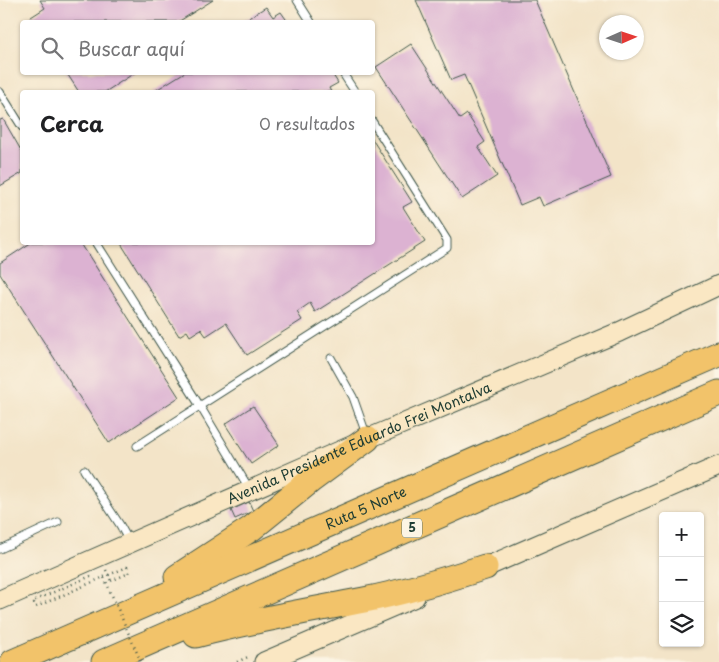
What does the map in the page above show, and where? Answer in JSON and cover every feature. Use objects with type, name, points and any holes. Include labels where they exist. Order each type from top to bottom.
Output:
[{"type":"highway","name":"Ruta 5 Norte","points":[[13,662],[719,354]]},
{"type":"highway","name":"5","points":[[104,662],[719,393]]},
{"type":"highway","points":[[113,618],[252,528],[310,481],[367,439]]},
{"type":"highway","points":[[111,662],[178,639],[225,627],[395,593],[485,567]]},
{"type":"street","name":"Avenida Presidente Eduardo Frei Montalva","points":[[1,595],[130,543],[367,439],[620,332],[719,285]]},
{"type":"street","points":[[620,332],[719,296]]},
{"type":"street","points":[[264,662],[719,466]]},
{"type":"lane","points":[[297,0],[310,20]]},
{"type":"lane","points":[[344,75],[354,90]]},
{"type":"lane","points":[[0,92],[20,124]]},
{"type":"lane","points":[[137,446],[447,248],[447,240],[375,126]]},
{"type":"lane","points":[[98,245],[200,406],[250,491]]},
{"type":"lane","points":[[331,358],[353,397],[367,439]]},
{"type":"lane","points":[[84,470],[130,543]]},
{"type":"lane","points":[[0,548],[58,522]]},
{"type":"path","points":[[91,576],[33,601],[36,608],[104,577],[126,567],[129,573],[111,581],[106,570]]},
{"type":"path","points":[[104,577],[141,662]]},
{"type":"building","points":[[40,0],[213,0],[181,20],[33,20],[31,17],[45,8]]},
{"type":"building","points":[[416,0],[535,0],[611,177],[543,206],[539,197],[520,205],[464,75],[451,80]]},
{"type":"building","points":[[266,7],[273,17],[281,12],[287,20],[245,20]]},
{"type":"building","points":[[411,44],[460,119],[467,114],[485,142],[478,147],[497,176],[462,199],[376,67]]},
{"type":"building","points":[[68,75],[131,75],[108,90],[78,90]]},
{"type":"building","points":[[180,75],[333,75],[338,83],[329,88],[330,90],[156,90]]},
{"type":"building","points":[[3,119],[20,149],[20,174],[0,186],[0,120]]},
{"type":"building","points":[[375,144],[412,202],[403,207],[425,242],[315,312],[310,303],[297,312],[302,320],[247,355],[226,323],[206,336],[201,329],[190,336],[187,331],[179,336],[122,245],[375,245]]},
{"type":"building","points":[[27,245],[82,245],[179,397],[109,443],[0,274],[0,263]]},
{"type":"building","points":[[253,406],[279,445],[251,464],[225,424]]},
{"type":"building","points":[[249,502],[253,511],[235,519],[231,510]]}]
